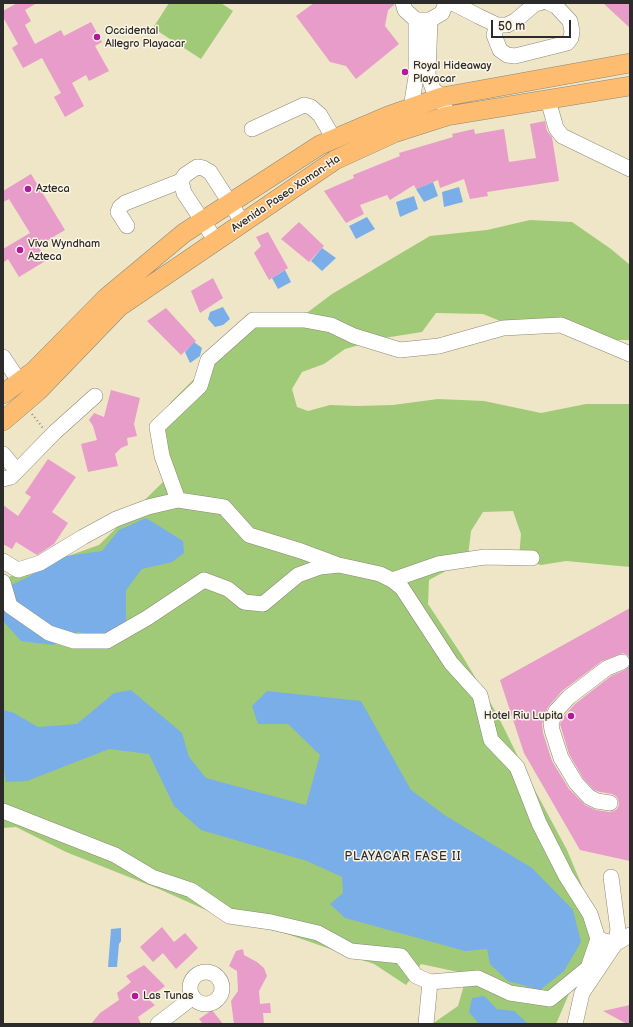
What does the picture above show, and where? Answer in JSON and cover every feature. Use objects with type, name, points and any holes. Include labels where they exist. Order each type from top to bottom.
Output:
[{"type":"main road","name":"Avenida Paseo Xaman-Ha","points":[[3,421],[38,391],[112,302],[216,241],[335,160],[391,125],[411,108],[442,97],[630,63]]},
{"type":"main road","name":"Avenida Paseo Xaman-Ha","points":[[3,394],[34,371],[112,302],[184,233],[320,145],[334,139],[391,125],[630,86]]},
{"type":"street","points":[[403,3],[405,10],[423,20],[442,13],[446,3]]},
{"type":"street","points":[[453,3],[497,25],[508,25],[535,4],[540,3]]},
{"type":"street","points":[[497,25],[494,35],[500,50],[507,55],[515,56],[567,43],[571,38],[572,31],[570,21],[556,6],[549,3]]},
{"type":"street","points":[[423,20],[428,75],[433,89],[442,97],[447,116]]},
{"type":"street","points":[[411,108],[423,20]]},
{"type":"street","points":[[548,100],[556,128],[562,136],[630,169]]},
{"type":"street","points":[[252,129],[304,105],[311,107],[320,115],[334,139]]},
{"type":"street","points":[[127,226],[118,212],[125,203],[181,181],[185,175],[196,167],[204,168],[210,172],[243,223]]},
{"type":"street","points":[[181,181],[184,193],[216,241]]},
{"type":"street","points":[[178,500],[162,456],[157,427],[200,386],[208,360],[253,320],[304,320],[331,325],[354,336],[400,350],[439,346],[503,328],[561,325],[630,354]]},
{"type":"street","points":[[3,357],[19,381]]},
{"type":"street","points":[[3,479],[11,477],[55,432],[95,396]]},
{"type":"street","points":[[3,454],[17,471]]},
{"type":"street","points":[[3,561],[18,570],[40,563],[116,519],[148,507],[178,500],[224,507],[249,535],[301,551],[339,565],[380,574],[392,580],[402,588],[451,663],[480,695],[491,740],[518,767],[539,823],[566,876],[590,914],[598,939],[588,968],[550,999],[510,993],[478,978],[430,982],[416,976],[401,956],[351,951],[318,933],[271,922],[230,916],[190,890],[152,877],[115,855],[3,811]]},
{"type":"street","points":[[392,580],[438,564],[485,557],[532,558]]},
{"type":"street","points":[[3,582],[10,606],[49,633],[74,641],[107,641],[147,618],[204,580],[228,589],[244,602],[263,604],[298,575],[320,568],[339,565]]},
{"type":"street","points":[[610,803],[597,801],[589,797],[576,783],[561,758],[551,723],[556,711],[569,696],[607,668],[622,662]]},
{"type":"street","points":[[575,1024],[582,993],[615,944],[618,930],[610,877]]},
{"type":"street","points":[[598,939],[615,944],[630,935]]},
{"type":"street","points":[[426,1024],[430,982]]},
{"type":"street","points":[[158,1024],[193,997]]},
{"type":"green space","points":[[169,3],[221,3],[233,11],[201,59],[153,28]]},
{"type":"green space","points":[[530,220],[572,222],[611,249],[630,265],[630,340],[614,340],[510,325],[483,314],[436,313],[422,332],[384,338],[345,349],[324,364],[302,372],[292,389],[297,407],[308,411],[330,405],[393,405],[438,399],[484,401],[541,413],[586,404],[630,404],[630,567],[566,561],[541,565],[519,558],[521,534],[513,511],[483,512],[471,531],[468,556],[457,565],[429,580],[428,604],[463,657],[497,714],[530,781],[567,850],[593,912],[596,950],[571,989],[556,1024],[416,1024],[435,1022],[458,1006],[467,974],[421,964],[406,985],[374,964],[287,934],[226,919],[159,889],[66,852],[16,827],[3,828],[3,579],[99,545],[164,481],[150,432],[171,402],[215,358],[261,321],[300,318],[332,294],[430,236],[487,230]]},
{"type":"water","points":[[433,182],[438,196],[424,202],[416,189]]},
{"type":"water","points":[[459,187],[463,202],[444,207],[442,192]]},
{"type":"water","points":[[414,196],[418,209],[400,217],[396,202]]},
{"type":"water","points":[[367,217],[375,229],[356,239],[349,226]]},
{"type":"water","points":[[322,248],[336,258],[322,271],[311,261]]},
{"type":"water","points":[[285,270],[291,282],[278,289],[272,278]]},
{"type":"water","points":[[223,307],[230,319],[223,325],[215,327],[208,319],[210,312]]},
{"type":"water","points":[[194,342],[202,348],[200,356],[190,363],[185,352]]},
{"type":"water","points":[[146,518],[183,541],[184,553],[172,562],[142,569],[126,590],[126,631],[113,639],[78,632],[53,645],[21,641],[3,621],[3,589],[30,576],[60,557],[102,551],[119,530]]},
{"type":"water","points":[[131,690],[182,733],[189,757],[206,778],[306,805],[320,755],[288,724],[258,724],[252,706],[267,691],[361,701],[411,790],[446,816],[532,868],[573,910],[581,942],[564,971],[540,990],[508,981],[490,964],[487,949],[465,951],[345,918],[330,904],[343,893],[342,877],[307,861],[201,830],[174,806],[149,754],[109,749],[27,781],[6,782],[3,763],[3,710],[14,713],[38,727],[77,724],[114,693]]},
{"type":"water","points":[[121,928],[121,941],[119,944],[117,967],[108,967],[111,929]]},
{"type":"water","points":[[484,996],[497,1009],[514,1011],[528,1024],[479,1024],[469,1012],[472,998]]},
{"type":"building","points":[[17,3],[37,3],[25,10],[31,21],[25,25],[35,44],[61,30],[64,36],[91,22],[102,42],[95,46],[109,71],[89,81],[86,75],[72,83],[84,106],[65,117],[54,97],[61,93],[42,58],[23,68],[12,48],[18,44],[3,17],[3,11]]},
{"type":"building","name":"Royal Hideaway Playacar","points":[[314,3],[394,3],[394,5],[388,10],[385,26],[399,44],[356,79],[346,66],[330,62],[296,16]]},
{"type":"building","points":[[603,3],[630,3],[630,28]]},
{"type":"building","points":[[545,121],[547,131],[552,137],[559,181],[487,192],[488,196],[470,199],[464,179],[440,188],[438,180],[416,189],[414,185],[390,200],[387,195],[360,205],[364,214],[346,223],[324,191],[354,178],[353,175],[400,156],[399,153],[453,137],[452,134],[474,129],[475,134],[504,129],[509,162],[536,158],[530,124]]},
{"type":"building","points":[[31,174],[65,230],[38,246],[47,260],[19,277],[8,259],[3,263],[3,249],[30,233],[9,199],[3,202],[3,191]]},
{"type":"building","points":[[299,222],[324,246],[309,262],[281,239]]},
{"type":"building","points":[[268,232],[288,268],[269,280],[254,253],[261,246],[256,237]]},
{"type":"building","points":[[213,278],[223,298],[200,313],[191,291]]},
{"type":"building","points":[[166,308],[196,341],[181,355],[147,321]]},
{"type":"building","points":[[111,390],[140,398],[134,424],[137,436],[127,438],[128,445],[121,448],[115,454],[118,466],[88,472],[81,444],[97,440],[93,426],[89,420],[94,413],[104,417]]},
{"type":"building","points":[[48,459],[76,477],[52,512],[68,523],[54,544],[37,555],[16,542],[12,549],[3,544],[3,505],[18,516],[31,497],[25,493]]},
{"type":"building","name":"Hotel Riu Lupita","points":[[630,608],[630,658],[623,653],[602,661],[562,691],[548,707],[542,724],[543,733],[552,761],[569,789],[585,805],[596,810],[609,812],[614,811],[619,805],[618,799],[612,794],[594,790],[583,778],[569,754],[560,724],[564,716],[575,704],[611,676],[625,670],[630,666],[630,861],[580,850],[524,753],[500,680]]},
{"type":"building","points":[[162,927],[174,942],[185,933],[198,948],[176,969],[163,953],[153,962],[140,947]]},
{"type":"building","points":[[243,949],[244,955],[257,962],[264,968],[267,976],[259,991],[260,1004],[270,1003],[271,1013],[263,1013],[264,1024],[234,1024],[231,1001],[238,991],[237,971],[229,966],[236,951]]},
{"type":"building","name":"Las Tunas","points":[[144,965],[165,986],[148,999],[155,1005],[138,1017],[141,1024],[91,1024],[100,1013],[119,1000],[117,993],[131,982],[126,976]]},
{"type":"building","points":[[630,1005],[630,1024],[627,1024],[603,1011]]},
{"type":"building","points":[[212,1010],[223,1024],[203,1024],[199,1019]]},
{"type":"place","name":"Occidental Allegro Playacar","points":[[97,37]]},
{"type":"place","name":"Royal Hideaway Playacar","points":[[405,72]]},
{"type":"place","name":"Azteca","points":[[28,189]]},
{"type":"place","name":"Viva Wyndham Azteca","points":[[20,250]]},
{"type":"place","name":"Hotel Riu Lupita","points":[[571,716]]},
{"type":"place","name":"Las Tunas","points":[[135,996]]},
{"type":"district","name":"PLAYACAR FASE II","points":[[403,857]]}]
